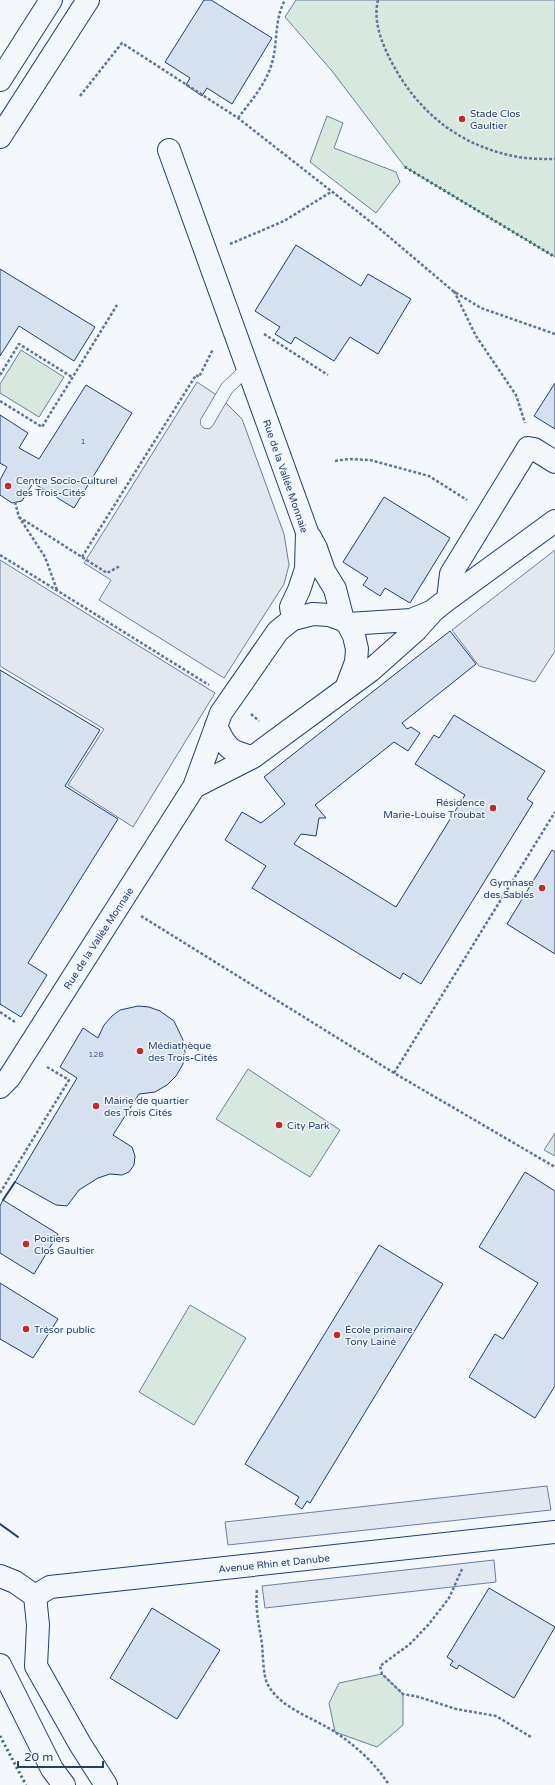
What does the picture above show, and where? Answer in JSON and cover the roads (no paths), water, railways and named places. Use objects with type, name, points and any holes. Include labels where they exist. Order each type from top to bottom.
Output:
[{"type":"street","points":[[0,80],[51,0]]},
{"type":"street","points":[[0,137],[88,0]]},
{"type":"street","name":"Rue de la Vallée Monnaie","points":[[0,1087],[9,1078],[194,787],[221,713],[278,631],[292,619],[291,607],[306,569],[307,532],[169,150]]},
{"type":"street","points":[[292,619],[313,614],[329,615],[345,622],[411,620],[441,605],[451,574],[528,448],[534,449],[555,462]]},
{"type":"street","points":[[194,787],[253,757],[370,671],[415,631],[441,605],[555,521]]},
{"type":"street","points":[[307,532],[316,548],[324,571],[335,589],[345,622],[354,636],[356,662],[348,686]]},
{"type":"street","points":[[216,726],[223,742],[237,753],[253,757]]},
{"type":"street","name":"Avenue Rhin et Danube","points":[[35,1596],[50,1588],[555,1532]]},
{"type":"street","points":[[0,1576],[15,1582],[35,1596],[38,1625],[36,1666],[80,1744],[106,1785]]},
{"type":"street","points":[[0,1665],[52,1769],[64,1785]]},
{"type":"lane","points":[[207,422],[227,388],[247,369]]},
{"type":"place","name":"Stade Clos Gaultier","points":[[462,119]]},
{"type":"place","name":"Centre Socio-Culturel des Trois-Cités","points":[[8,486]]},
{"type":"place","name":"Résidence Marie-Louise Troubat","points":[[493,808]]},
{"type":"place","name":"Gymnase des Sables","points":[[542,888]]},
{"type":"place","name":"Médiathèque des Trois-Cités","points":[[140,1051]]},
{"type":"place","name":"Mairie de quartier des Trois Cités","points":[[96,1106]]},
{"type":"place","name":"City Park","points":[[279,1125]]},
{"type":"place","name":"Poitiers Clos Gaultier","points":[[26,1244]]},
{"type":"place","name":"Trésor public","points":[[26,1329]]},
{"type":"place","name":"École primaire Tony Lainé","points":[[337,1335]]}]
